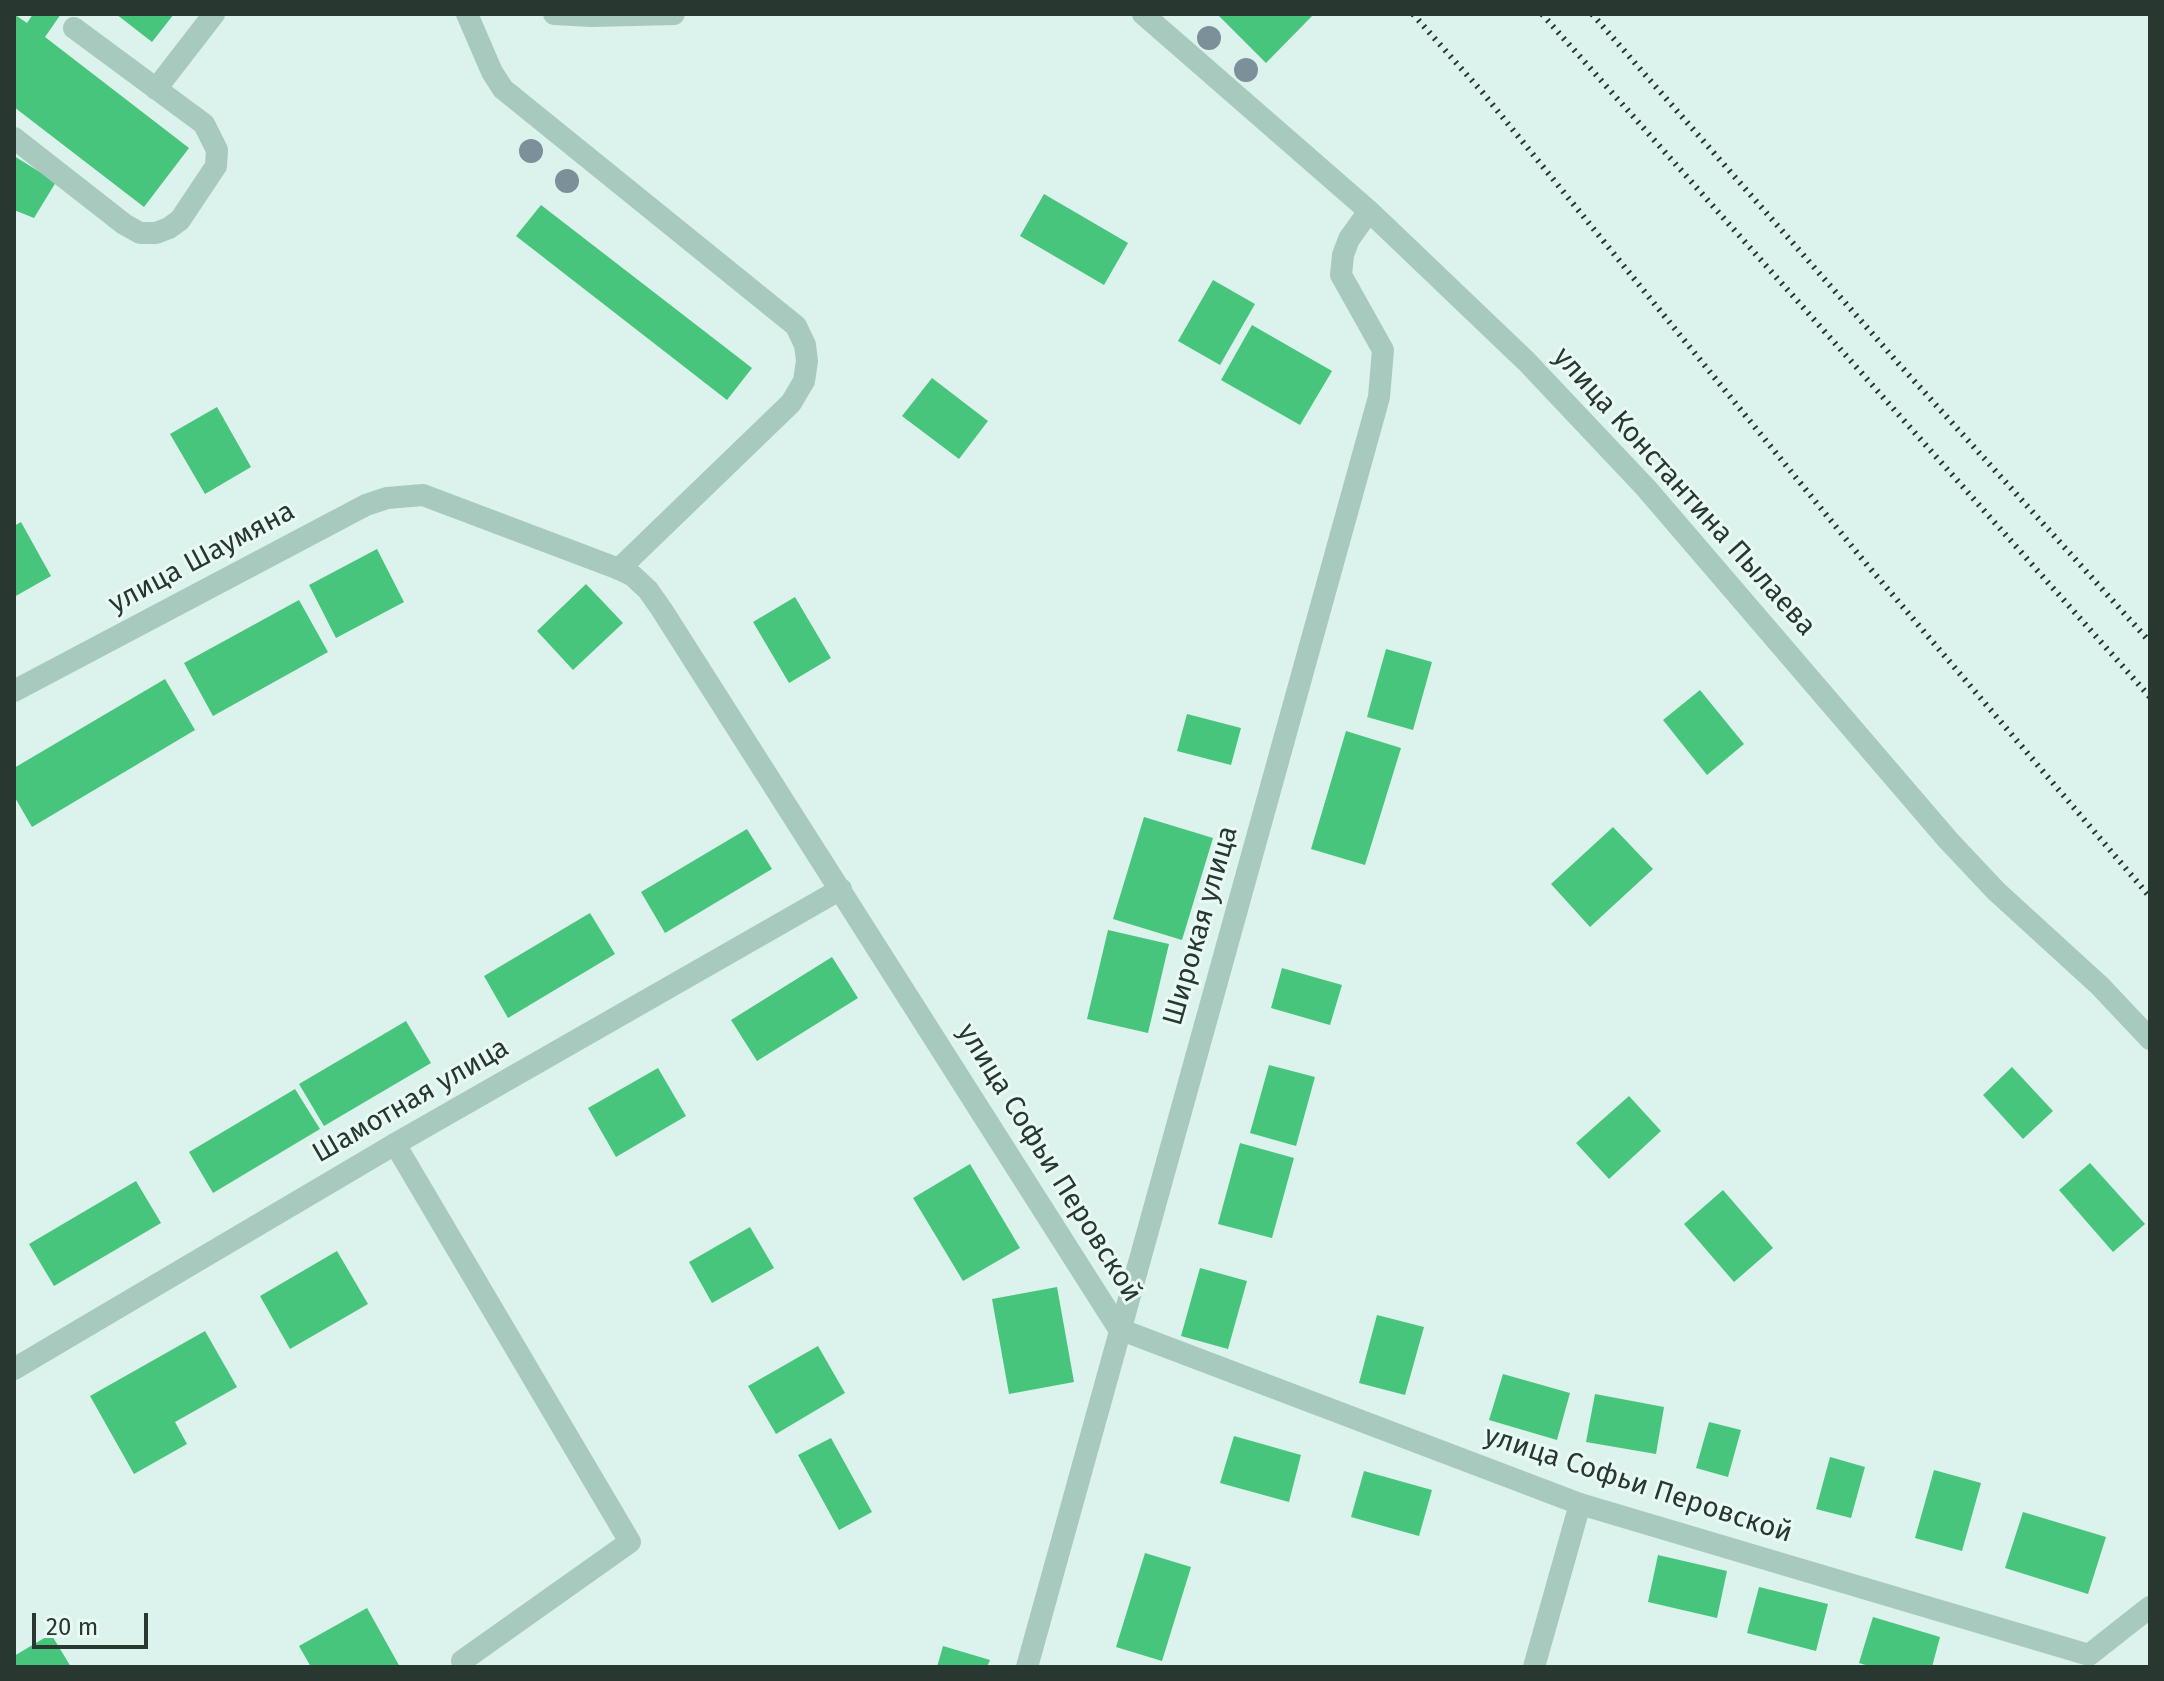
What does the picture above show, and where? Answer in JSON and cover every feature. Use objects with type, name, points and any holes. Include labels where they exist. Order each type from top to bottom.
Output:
[{"type":"street","points":[[156,89],[214,14]]},
{"type":"street","points":[[467,14],[492,72],[503,89],[796,326],[805,345],[807,361],[804,381],[791,403],[619,569]]},
{"type":"street","points":[[554,14],[674,14]]},
{"type":"street","name":"улица Константина Пылаева","points":[[1143,14],[1369,211],[1586,421],[1948,840],[1996,891],[2100,986],[2150,1039]]},
{"type":"street","points":[[14,138],[124,224],[140,233],[156,233],[180,220],[216,166],[214,142],[204,124],[74,28]]},
{"type":"street","name":"Широкая улица","points":[[1027,1667],[1379,397],[1383,350],[1341,275],[1349,239],[1369,211]]},
{"type":"street","name":"улица Софьи Перовской","points":[[423,495],[619,569],[633,576],[648,590],[1119,1329],[1580,1504],[2084,1661],[2150,1607]]},
{"type":"street","name":"улица Шаумяна","points":[[14,691],[366,505],[387,498],[423,495]]},
{"type":"street","name":"Шамотная улица","points":[[14,1369],[395,1144],[841,889]]},
{"type":"street","points":[[395,1144],[630,1542],[462,1661]]},
{"type":"street","points":[[1534,1667],[1580,1504]]},
{"type":"building","points":[[14,14],[27,23],[33,14],[61,14],[45,37],[189,148],[144,207],[14,107]]},
{"type":"building","points":[[116,14],[174,14],[152,42]]},
{"type":"building","points":[[1217,14],[1314,14],[1266,63]]},
{"type":"building","points":[[14,156],[56,182],[34,218],[14,210]]},
{"type":"building","points":[[1044,194],[1128,243],[1104,285],[1020,236]]},
{"type":"building","points":[[541,205],[752,368],[727,400],[516,236]]},
{"type":"building","points":[[1213,280],[1255,304],[1220,365],[1178,341]]},
{"type":"building","points":[[1252,325],[1332,371],[1300,425],[1221,380]]},
{"type":"building","points":[[932,378],[988,421],[959,459],[902,416]]},
{"type":"building","points":[[217,407],[251,467],[205,494],[170,434]]},
{"type":"building","points":[[21,522],[51,576],[14,597],[14,526]]},
{"type":"building","points":[[377,549],[404,602],[336,638],[309,585]]},
{"type":"building","points":[[586,584],[623,623],[573,670],[537,631]]},
{"type":"building","points":[[795,597],[831,658],[789,683],[753,622]]},
{"type":"building","points":[[299,600],[328,652],[213,716],[184,663]]},
{"type":"building","points":[[1386,649],[1432,662],[1413,730],[1367,717]]},
{"type":"building","points":[[165,679],[195,730],[32,827],[14,796],[14,768]]},
{"type":"building","points":[[1700,690],[1744,744],[1707,775],[1663,720]]},
{"type":"building","points":[[1187,714],[1241,728],[1231,765],[1177,751]]},
{"type":"building","points":[[1346,731],[1401,748],[1365,865],[1311,849]]},
{"type":"building","points":[[1144,817],[1213,838],[1182,940],[1113,919]]},
{"type":"building","points":[[1613,827],[1653,869],[1590,927],[1551,884]]},
{"type":"building","points":[[747,829],[772,869],[665,933],[641,892]]},
{"type":"building","points":[[590,913],[615,954],[508,1018],[484,976]]},
{"type":"building","points":[[1108,930],[1169,944],[1148,1033],[1087,1019]]},
{"type":"building","points":[[832,957],[858,998],[757,1061],[731,1020]]},
{"type":"building","points":[[1282,968],[1342,985],[1330,1025],[1271,1008]]},
{"type":"building","points":[[406,1021],[431,1063],[324,1126],[299,1084]]},
{"type":"building","points":[[1269,1065],[1315,1077],[1296,1146],[1250,1133]]},
{"type":"building","points":[[2012,1067],[2053,1111],[2023,1139],[1983,1095]]},
{"type":"building","points":[[658,1068],[686,1116],[616,1157],[588,1108]]},
{"type":"building","points":[[295,1089],[320,1129],[213,1193],[189,1152]]},
{"type":"building","points":[[1629,1096],[1661,1131],[1609,1179],[1576,1143]]},
{"type":"building","points":[[1240,1143],[1294,1158],[1272,1238],[1218,1224]]},
{"type":"building","points":[[2090,1163],[2145,1224],[2113,1252],[2059,1190]]},
{"type":"building","points":[[970,1164],[1020,1248],[963,1281],[913,1198]]},
{"type":"building","points":[[136,1181],[161,1223],[54,1286],[29,1244]]},
{"type":"building","points":[[1723,1190],[1773,1248],[1734,1282],[1684,1224]]},
{"type":"building","points":[[750,1227],[774,1268],[712,1303],[689,1262]]},
{"type":"building","points":[[337,1251],[368,1304],[290,1349],[260,1296]]},
{"type":"building","points":[[1200,1268],[1247,1281],[1228,1349],[1181,1336]]},
{"type":"building","points":[[1057,1287],[1074,1382],[1009,1394],[992,1299]]},
{"type":"building","points":[[1377,1315],[1424,1327],[1405,1395],[1359,1383]]},
{"type":"building","points":[[205,1331],[237,1387],[175,1422],[187,1444],[134,1474],[90,1396]]},
{"type":"building","points":[[818,1346],[845,1393],[776,1434],[748,1386]]},
{"type":"building","points":[[1503,1374],[1570,1393],[1557,1440],[1489,1420]]},
{"type":"building","points":[[1595,1394],[1664,1407],[1656,1454],[1586,1442]]},
{"type":"building","points":[[1709,1422],[1741,1430],[1728,1477],[1696,1468]]},
{"type":"building","points":[[1234,1436],[1301,1455],[1289,1502],[1220,1483]]},
{"type":"building","points":[[831,1438],[872,1512],[839,1530],[798,1455]]},
{"type":"building","points":[[1830,1457],[1865,1467],[1851,1518],[1816,1509]]},
{"type":"building","points":[[1934,1470],[1981,1483],[1962,1551],[1915,1538]]},
{"type":"building","points":[[1364,1471],[1432,1490],[1419,1536],[1351,1517]]},
{"type":"building","points":[[2023,1512],[2106,1537],[2088,1594],[2005,1568]]},
{"type":"building","points":[[1145,1553],[1191,1567],[1162,1661],[1116,1647]]},
{"type":"building","points":[[1658,1555],[1727,1571],[1717,1618],[1648,1602]]},
{"type":"building","points":[[1759,1587],[1828,1604],[1816,1651],[1747,1633]]},
{"type":"building","points":[[367,1608],[400,1667],[311,1667],[299,1646]]},
{"type":"building","points":[[1873,1617],[1940,1637],[1932,1667],[1872,1667],[1859,1663]]},
{"type":"building","points":[[51,1634],[71,1667],[14,1667],[14,1656]]},
{"type":"building","points":[[943,1646],[990,1660],[987,1667],[937,1667]]},
{"type":"railway","points":[[1413,14],[1483,93],[1863,560],[2150,897]]},
{"type":"railway","points":[[1542,14],[2150,697]]},
{"type":"railway","points":[[1592,14],[1898,363],[2150,642]]}]
